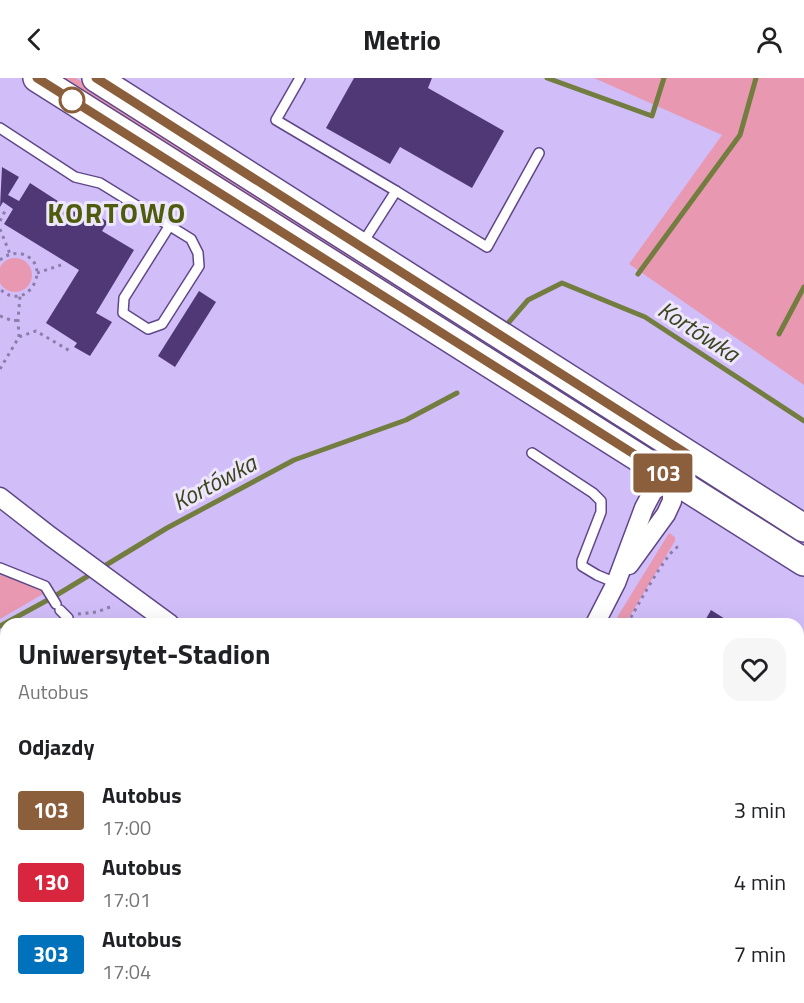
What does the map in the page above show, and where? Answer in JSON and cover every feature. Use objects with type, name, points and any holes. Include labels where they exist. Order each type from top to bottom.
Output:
[{"type":"main road","points":[[37,78],[804,562]]},
{"type":"main road","points":[[96,78],[804,528]]},
{"type":"street","points":[[598,618],[616,584],[666,514],[672,501],[672,478],[687,454]]},
{"type":"street","points":[[0,497],[162,618]]},
{"type":"lane","points":[[300,78],[276,120],[487,247],[539,153]]},
{"type":"lane","points":[[0,128],[75,177],[100,183],[170,225],[191,239],[198,253],[199,266],[162,324],[148,329],[123,313],[124,298],[170,225]]},
{"type":"lane","points":[[361,246],[396,191]]},
{"type":"lane","points":[[532,453],[593,493],[601,501],[601,512],[582,566],[616,584]]},
{"type":"lane","points":[[0,568],[45,586],[68,618]]},
{"type":"path","points":[[0,220],[6,209]]},
{"type":"path","points":[[0,229],[10,254]]},
{"type":"path","points":[[0,260],[10,254],[26,256],[34,263],[37,273],[34,285],[26,294],[9,295],[0,289]]},
{"type":"path","points":[[37,273],[61,266]]},
{"type":"path","points":[[0,369],[19,337],[20,296]]},
{"type":"path","points":[[0,316],[13,321],[18,320]]},
{"type":"path","points":[[19,337],[36,331],[70,351]]},
{"type":"path","points":[[631,618],[664,563],[679,546]]},
{"type":"path","points":[[97,612],[110,607]]},
{"type":"shaded area","points":[[58,78],[76,78],[638,434],[633,442]]},
{"type":"shaded area","points":[[594,78],[804,78],[804,385],[629,264],[722,135]]},
{"type":"shaded area","points":[[9,259],[21,259],[31,269],[31,281],[21,291],[9,291],[-1,281],[-1,269]]},
{"type":"shaded area","points":[[669,533],[675,537],[675,541],[629,618],[617,618]]},
{"type":"shaded area","points":[[0,575],[38,586],[43,594],[0,618]]},
{"type":"building","points":[[354,78],[432,78],[428,88],[504,131],[472,188],[400,147],[390,164],[326,128]]},
{"type":"building","points":[[2,167],[19,177],[8,195],[19,201],[30,183],[81,216],[86,208],[108,222],[102,231],[134,250],[96,313],[112,322],[90,356],[74,347],[77,343],[46,323],[79,270],[4,224],[13,209],[3,202],[0,207]]},
{"type":"building","points":[[199,291],[216,302],[175,367],[158,356]]},
{"type":"building","points":[[711,610],[724,618],[706,618]]},
{"type":"waterway","points":[[547,78],[652,116],[664,78]]},
{"type":"waterway","points":[[638,274],[740,135],[756,78]]},
{"type":"waterway","name":"Kortówka","points":[[509,322],[528,300],[562,283],[645,317],[804,421]]},
{"type":"waterway","points":[[779,334],[804,287]]},
{"type":"waterway","name":"Kortówka","points":[[15,618],[167,528],[294,460],[406,420],[457,393]]},
{"type":"bus line","name":"103","points":[[37,78],[672,478],[687,454],[96,78]]},
{"type":"district","name":"KORTOWO","points":[[117,212]]}]
